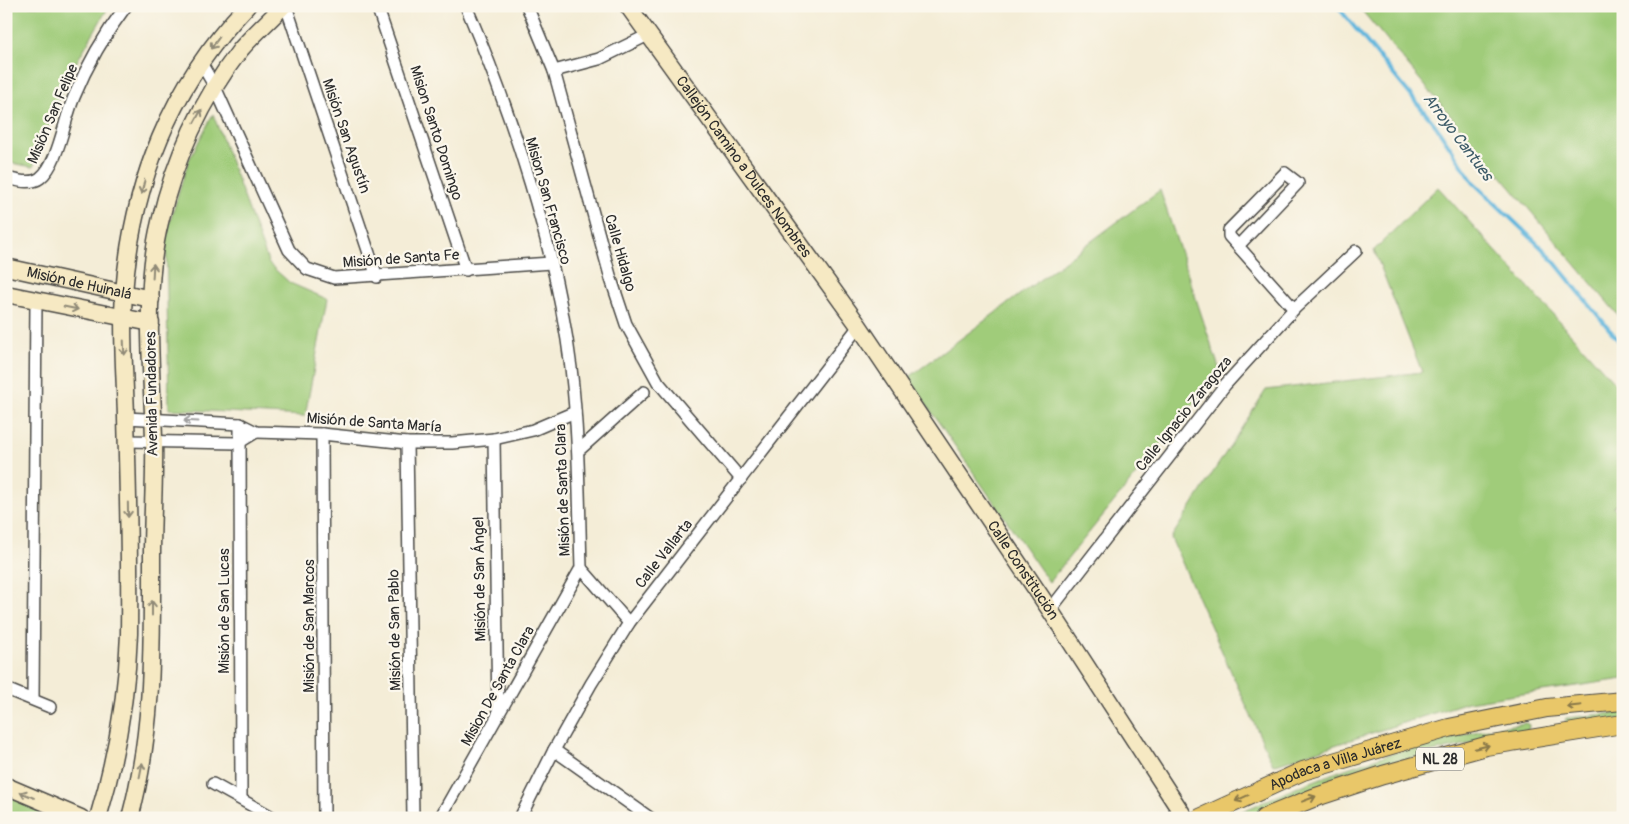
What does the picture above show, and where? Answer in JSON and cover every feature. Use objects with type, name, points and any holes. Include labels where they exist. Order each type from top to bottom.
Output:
[{"type":"main road","name":"Apodaca a Villa Juárez","points":[[1200,818],[1303,771],[1449,728],[1547,708],[1623,701]]},
{"type":"main road","name":"Apodaca a Villa Juárez","points":[[1264,818],[1314,798],[1383,775],[1486,746],[1623,724]]},
{"type":"street","name":"Misión San Felipe","points":[[6,178],[26,181],[38,180],[45,174],[53,160],[69,110],[92,60],[126,6]]},
{"type":"street","name":"Avenida Fundadores","points":[[98,818],[110,778],[126,678],[128,634],[127,441],[124,293],[129,248],[148,164],[173,107],[225,30],[247,6]]},
{"type":"street","name":"Avenida Fundadores","points":[[130,818],[148,726],[152,679],[154,442],[151,299],[159,222],[175,170],[195,122],[215,87],[242,48],[285,6]]},
{"type":"street","name":"Misión San Agustín","points":[[285,6],[377,277]]},
{"type":"street","name":"Mision Santo Domingo","points":[[377,6],[466,270]]},
{"type":"street","name":"Mision San Francisco","points":[[466,6],[505,107],[551,263],[564,326],[575,412]]},
{"type":"street","name":"Calle Hidalgo","points":[[527,6],[554,71],[611,279],[626,324],[658,382],[741,479]]},
{"type":"street","name":"Callejón Camino a Dulces Nombres","points":[[628,6],[859,326]]},
{"type":"street","points":[[554,71],[599,59],[648,35]]},
{"type":"street","name":"Misión de Santa Fe","points":[[201,63],[215,87],[289,250],[307,268],[334,278],[377,277],[551,263]]},
{"type":"street","points":[[1238,246],[1298,183],[1285,173],[1228,230],[1229,236],[1238,246],[1294,308]]},
{"type":"street","name":"Calle Ignacio Zaragoza","points":[[1050,610],[1225,385],[1294,308],[1356,251]]},
{"type":"street","name":"Misión de Huinalá","points":[[6,268],[151,299]]},
{"type":"street","name":"Misión de Huinalá","points":[[6,294],[151,323]]},
{"type":"street","points":[[33,699],[36,300]]},
{"type":"street","name":"Calle Vallarta","points":[[520,818],[554,750],[591,684],[629,623],[859,326]]},
{"type":"street","name":"Calle Constitución","points":[[859,326],[1050,610],[1185,818]]},
{"type":"street","points":[[578,451],[644,392]]},
{"type":"street","name":"Misión de Santa María","points":[[256,432],[322,434],[407,443],[494,439],[533,430],[575,412]]},
{"type":"street","name":"Misión de Santa Clara","points":[[575,412],[581,568]]},
{"type":"street","points":[[126,418],[240,424],[256,432]]},
{"type":"street","name":"Misión de San Lucas","points":[[240,424],[238,443],[241,798]]},
{"type":"street","points":[[127,441],[238,443],[256,432]]},
{"type":"street","name":"Misión de San Marcos","points":[[322,434],[324,818]]},
{"type":"street","name":"Misión de San Ángel","points":[[494,439],[498,718]]},
{"type":"street","name":"Misión de San Pablo","points":[[407,443],[413,818]]},
{"type":"street","points":[[581,568],[629,623]]},
{"type":"street","name":"Mision De Santa Clara","points":[[440,818],[581,568]]},
{"type":"street","points":[[6,689],[50,707]]},
{"type":"street","points":[[554,750],[650,818]]},
{"type":"street","points":[[213,784],[274,818]]},
{"type":"street","points":[[6,786],[80,818]]},
{"type":"green space","points":[[6,6],[109,6],[69,75],[33,167],[6,162]]},
{"type":"green space","points":[[1358,6],[1623,6],[1623,321]]},
{"type":"green space","points":[[213,114],[269,264],[290,283],[327,299],[305,416],[169,409],[166,235],[188,162]]},
{"type":"green space","points":[[1438,187],[1623,392],[1623,503],[1613,506],[1623,518],[1623,679],[1468,702],[1273,765],[1171,538],[1266,390],[1422,372],[1374,250]]},
{"type":"green space","points":[[1160,190],[1220,371],[1049,582],[908,378]]},
{"type":"green space","points":[[1623,712],[1623,720],[1569,725],[1565,721],[1566,718]]},
{"type":"green space","points":[[1526,723],[1529,725],[1528,731],[1432,752],[1315,788],[1247,818],[1228,818],[1336,772],[1374,759],[1449,738]]},
{"type":"green space","points":[[6,794],[43,808],[52,818],[6,818]]},
{"type":"waterway","name":"Arroyo Cantues","points":[[1337,6],[1436,126],[1473,182],[1547,253],[1623,346]]}]
